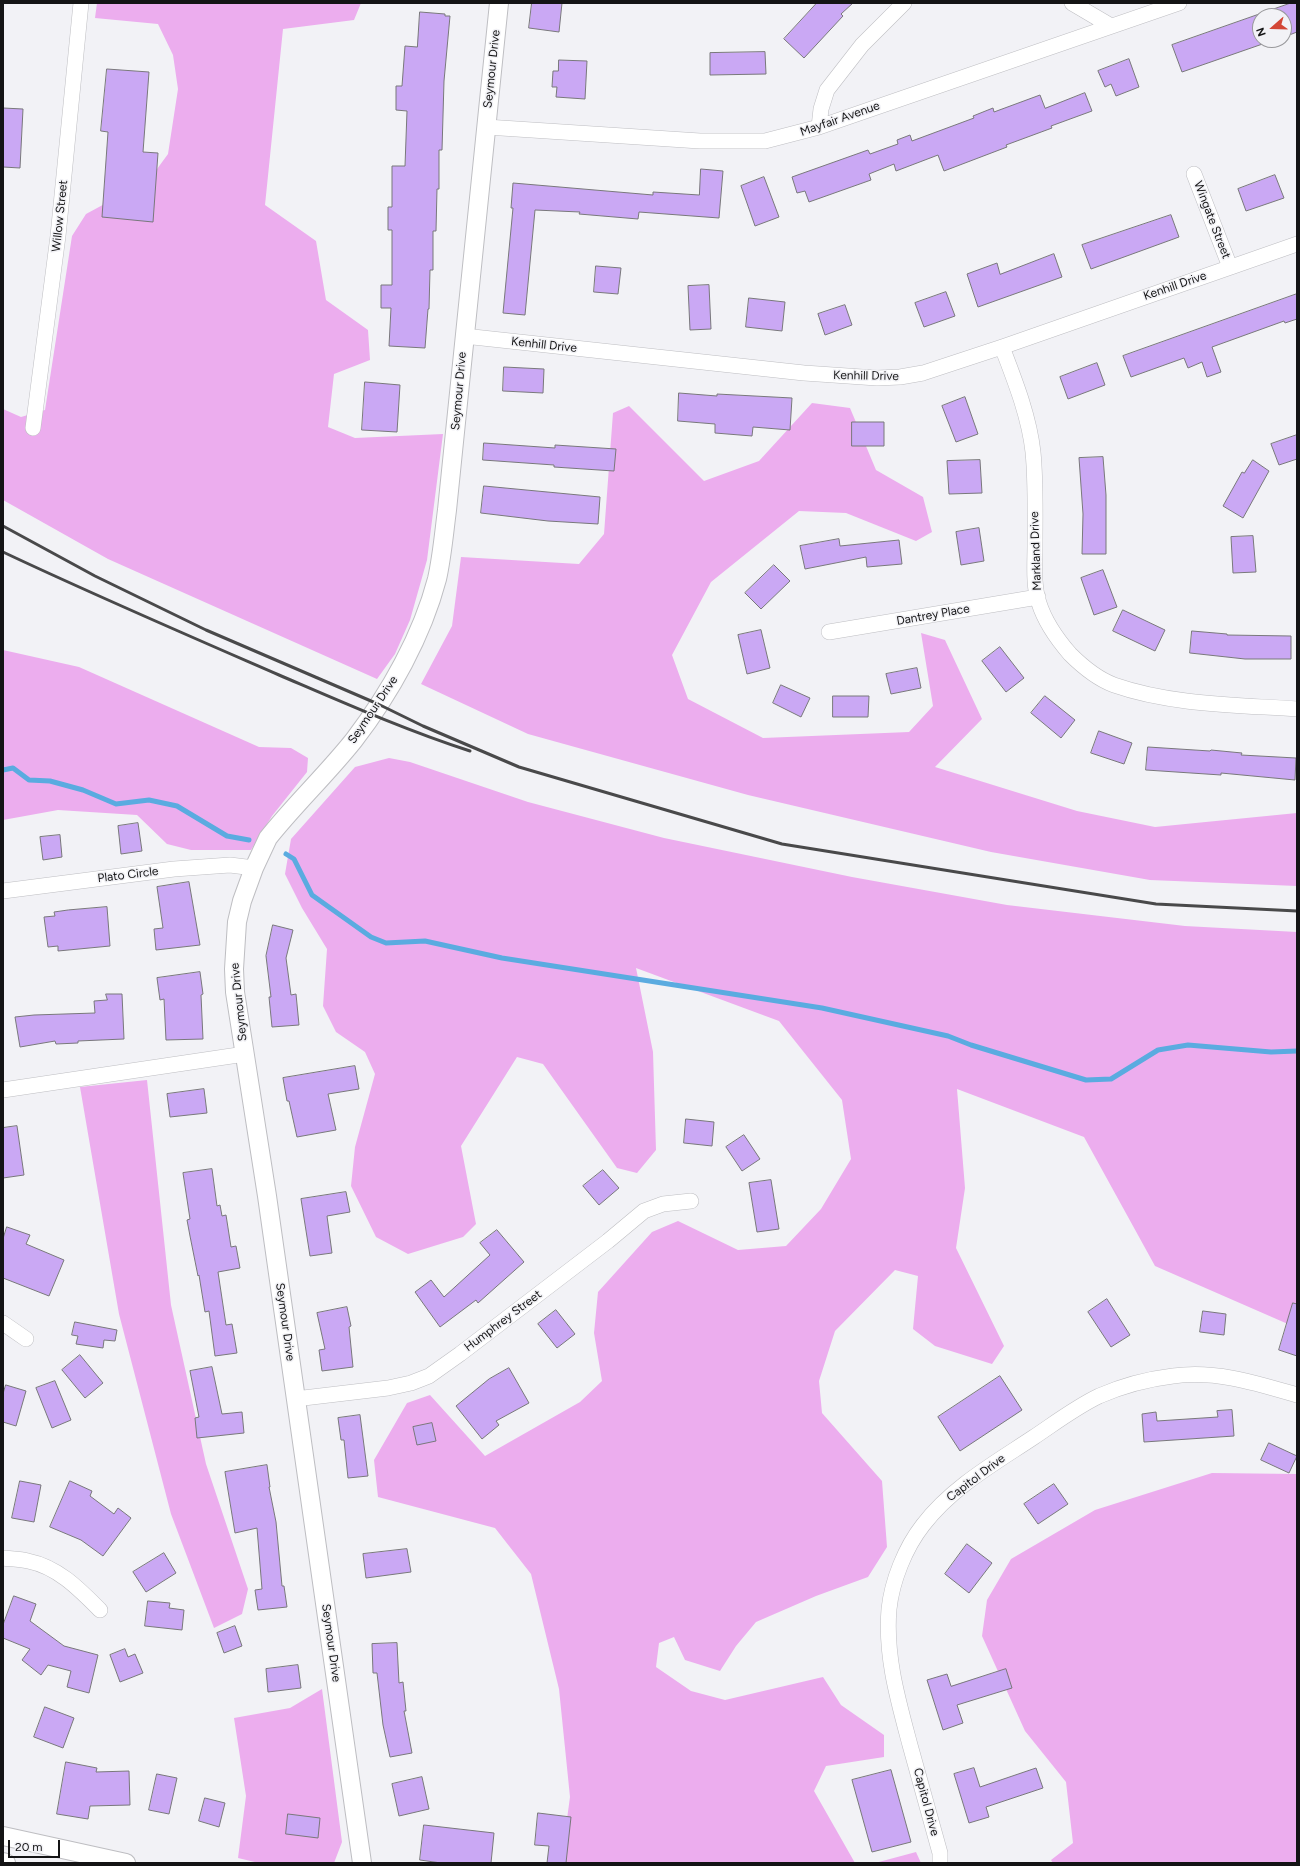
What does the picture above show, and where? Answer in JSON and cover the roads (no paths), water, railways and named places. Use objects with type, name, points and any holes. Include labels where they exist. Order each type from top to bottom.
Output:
[{"type":"street","name":"Willow Street","points":[[33,428],[58,236],[81,3]]},
{"type":"street","name":"Seymour Drive","points":[[362,1863],[267,1196],[236,992],[236,922],[254,868],[268,838],[354,739],[395,679],[409,653],[430,604],[437,578],[445,530],[499,3]]},
{"type":"street","points":[[819,127],[821,109],[827,90],[862,45],[904,3]]},
{"type":"street","points":[[1072,3],[1111,26]]},
{"type":"street","name":"Mayfair Avenue","points":[[486,127],[700,141],[765,141],[819,127],[1179,3]]},
{"type":"street","name":"Wingate Street","points":[[1194,174],[1230,267]]},
{"type":"street","name":"Kenhill Drive","points":[[464,336],[804,373],[877,378],[900,377],[923,373],[1002,347],[1297,244]]},
{"type":"street","name":"Markland Drive","points":[[1002,347],[1019,393],[1030,430],[1035,488],[1035,572],[1038,597],[1052,630],[1065,648],[1077,662],[1113,685],[1156,696],[1297,709]]},
{"type":"street","name":"Dantrey Place","points":[[829,632],[1038,597]]},
{"type":"street","name":"Plato Circle","points":[[3,891],[174,869],[230,865],[254,868]]},
{"type":"street","points":[[3,1090],[245,1054]]},
{"type":"street","name":"Humphrey Street","points":[[296,1399],[388,1388],[411,1383],[429,1376],[596,1251],[644,1211],[663,1204],[691,1201]]},
{"type":"street","points":[[3,1323],[26,1339]]},
{"type":"street","name":"Capitol Drive","points":[[940,1863],[940,1853],[898,1702],[891,1668],[888,1640],[890,1608],[896,1579],[906,1552],[923,1524],[947,1499],[973,1477],[1078,1408],[1099,1396],[1119,1389],[1174,1376],[1213,1374],[1247,1380],[1297,1395]]},
{"type":"street","points":[[3,1558],[28,1561],[51,1568],[72,1582],[100,1610]]},
{"type":"street","points":[[3,1836],[126,1863]]},
{"type":"waterway","points":[[3,770],[13,768],[29,780],[50,781],[83,790],[116,804],[149,800],[177,806],[227,836],[249,840]]},
{"type":"waterway","points":[[286,854],[294,859],[312,895],[371,937],[386,943],[425,941],[502,958],[822,1008],[948,1036],[971,1045],[1086,1080],[1111,1079],[1158,1050],[1188,1045],[1271,1052],[1297,1051]]},
{"type":"railway","points":[[3,526],[95,576],[206,630],[519,767],[782,844],[1156,904],[1297,911]]},
{"type":"railway","points":[[3,552],[141,615],[326,695],[398,725],[470,751]]}]
